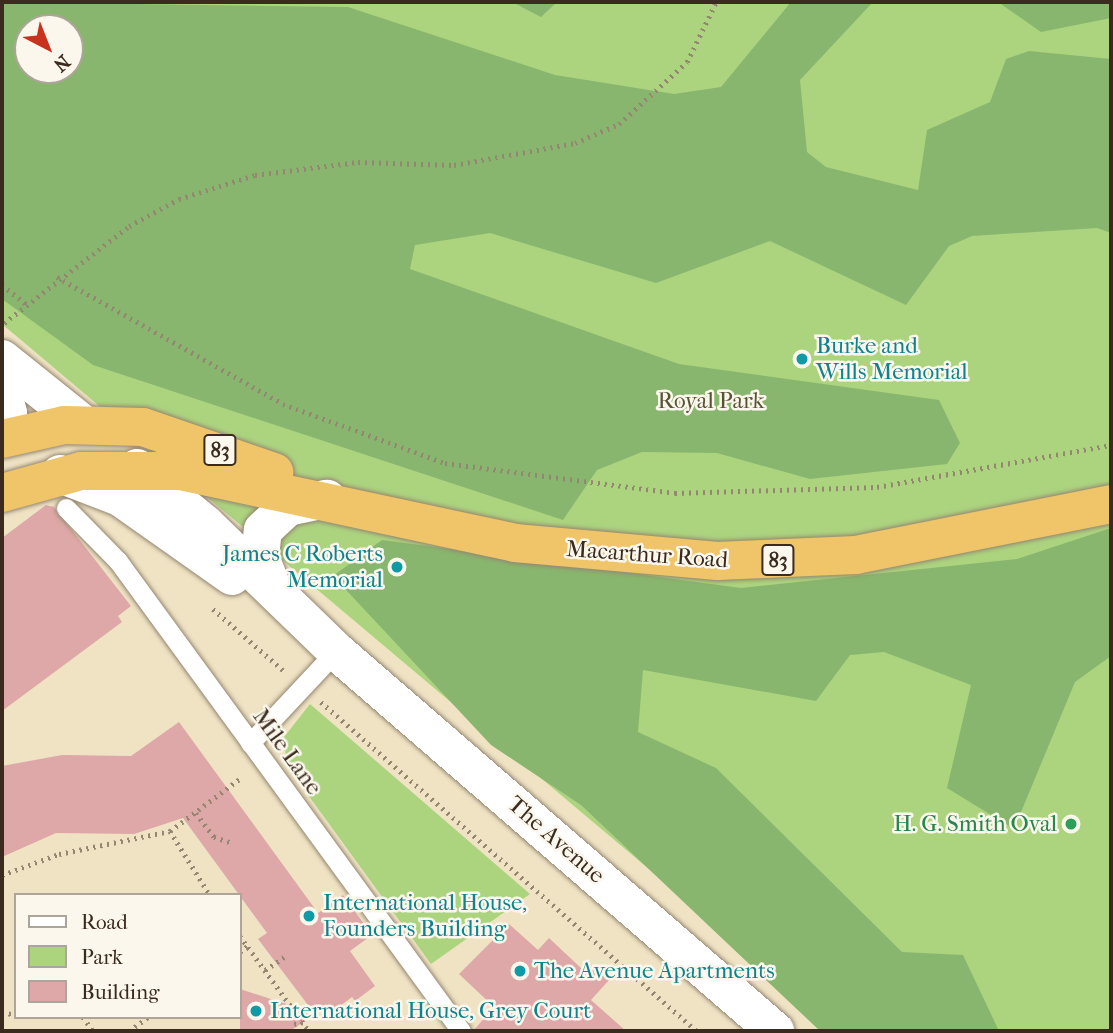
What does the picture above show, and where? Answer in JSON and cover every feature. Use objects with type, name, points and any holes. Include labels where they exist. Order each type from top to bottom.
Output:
[{"type":"highway","name":"Macarthur Road","points":[[2,437],[83,424],[176,434],[339,501]]},
{"type":"highway","points":[[83,424],[137,468]]},
{"type":"highway","name":"Macarthur Road","points":[[2,493],[63,491],[137,468],[339,501],[580,553],[717,561],[856,555],[1111,504]]},
{"type":"street","points":[[2,359],[83,424]]},
{"type":"street","points":[[2,389],[8,414],[2,437]]},
{"type":"street","name":"The Avenue","points":[[137,468],[272,587],[336,650],[775,1031]]},
{"type":"street","name":"The Avenue","points":[[63,491],[120,497],[336,650]]},
{"type":"street","name":"The Avenue","points":[[272,587],[260,557],[263,530],[288,508],[339,501]]},
{"type":"lane","name":"Mile Lane","points":[[63,491],[118,561],[461,1031]]},
{"type":"lane","points":[[250,743],[336,650]]},
{"type":"path","points":[[2,325],[57,277],[179,200],[255,175],[358,162],[454,165],[575,143],[619,124],[657,93],[687,62],[716,2]]},
{"type":"path","points":[[57,277],[283,404],[445,463],[675,494],[877,487],[1111,445]]},
{"type":"path","points":[[2,285],[26,304]]},
{"type":"path","points":[[200,598],[697,1031]]},
{"type":"path","points":[[2,875],[59,854],[170,831],[197,813],[262,760]]},
{"type":"path","points":[[197,813],[214,838],[232,843]]},
{"type":"path","points":[[170,831],[209,893]]},
{"type":"path","points":[[242,939],[310,1031]]},
{"type":"path","points":[[242,950],[247,946]]},
{"type":"path","points":[[265,970],[284,957]]},
{"type":"path","points":[[129,1031],[145,1019]]},
{"type":"path","points":[[294,1024],[303,1022]]},
{"type":"green space","name":"Royal Park","points":[[2,2],[1111,2],[1111,1031],[841,1031],[2,324]]},
{"type":"green space","points":[[2,2],[348,7],[555,75],[674,94],[721,87],[791,2],[873,2],[800,80],[807,152],[826,167],[918,190],[927,130],[990,102],[1006,59],[1029,51],[1111,59],[1111,233],[1097,228],[972,236],[949,246],[906,305],[770,241],[656,283],[490,233],[415,245],[410,269],[679,364],[939,400],[960,443],[947,464],[810,479],[717,453],[642,452],[597,470],[563,520],[93,365],[2,299]]},
{"type":"green space","points":[[512,2],[557,2],[541,17]]},
{"type":"green space","points":[[998,2],[1111,2],[1111,18],[1041,32]]},
{"type":"green space","points":[[1111,528],[1111,656],[1075,682],[1014,829],[947,788],[971,685],[884,652],[850,655],[816,701],[643,670],[638,732],[716,768],[902,952],[963,955],[999,1031],[820,1031],[581,805],[491,745],[333,576],[382,540],[741,588],[1017,559]]},
{"type":"green space","points":[[310,704],[530,894],[431,964],[287,766],[284,737]]},
{"type":"building","points":[[46,505],[54,507],[131,606],[118,616],[122,622],[2,711],[2,538]]},
{"type":"building","points":[[179,722],[318,913],[343,895],[372,935],[350,951],[375,986],[355,1001],[352,997],[328,1015],[323,1009],[290,1031],[240,1031],[242,990],[314,1013],[258,939],[267,933],[242,899],[242,893],[238,893],[183,818],[134,834],[56,833],[2,857],[2,766],[62,755],[131,756]]},
{"type":"building","points":[[509,924],[538,950],[549,938],[582,969],[588,962],[609,980],[591,1000],[626,1031],[473,1031],[494,1007],[459,974]]},
{"type":"place","name":"Burke and Wills Memorial","points":[[802,359]]},
{"type":"place","name":"James C Roberts Memorial","points":[[397,567]]},
{"type":"place","name":"H. G. Smith Oval","points":[[1071,824]]},
{"type":"place","name":"International House, Founders Building","points":[[309,916]]},
{"type":"place","name":"The Avenue Apartments","points":[[520,971]]},
{"type":"place","name":"International House, Grey Court","points":[[256,1011]]}]
